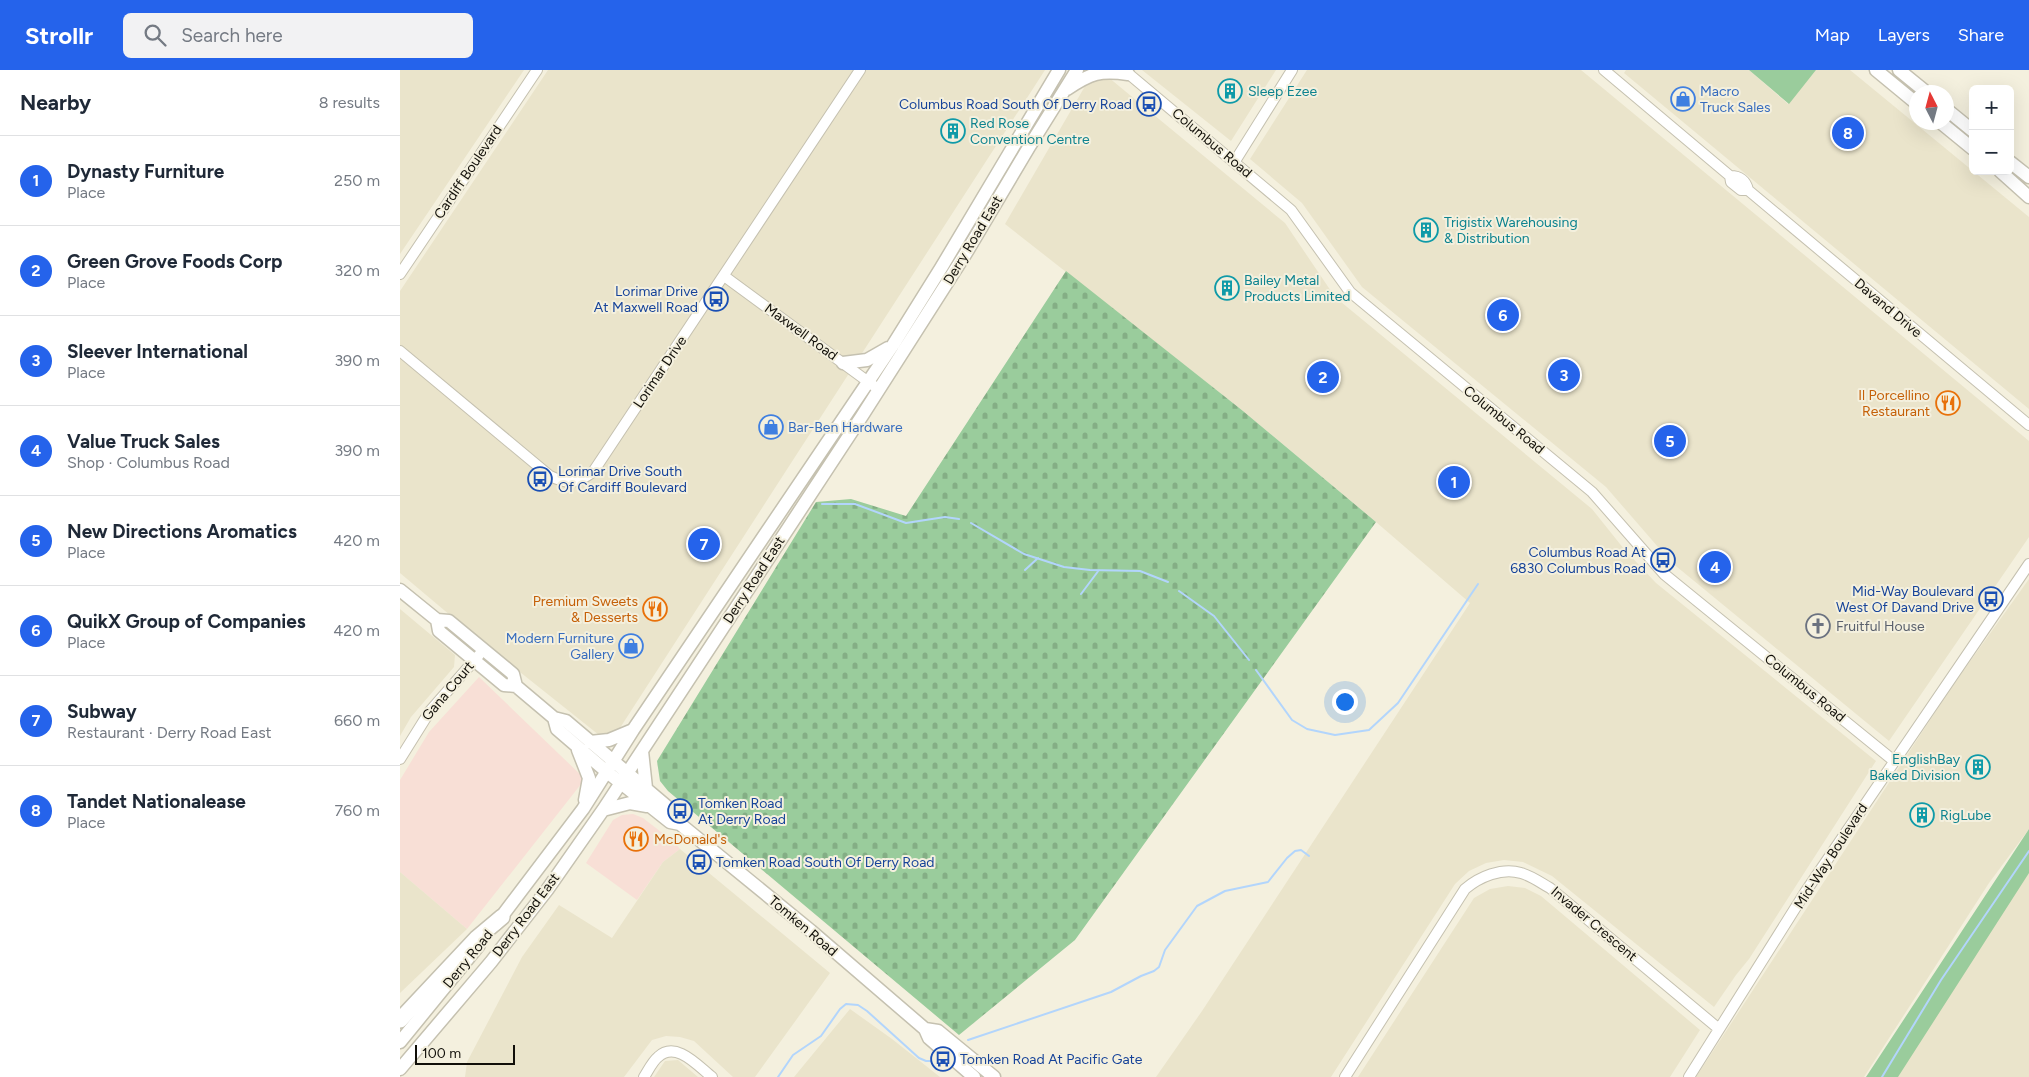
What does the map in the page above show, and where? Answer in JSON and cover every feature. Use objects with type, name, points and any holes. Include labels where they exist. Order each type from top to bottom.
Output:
[{"type":"highway","points":[[400,1020],[476,938],[502,917]]},
{"type":"main road","name":"Derry Road East","points":[[534,875],[582,809],[633,730],[893,345],[1059,70]]},
{"type":"main road","name":"Derry Road East","points":[[400,1068],[491,962],[547,890],[603,810],[879,389],[966,253],[1077,70]]},
{"type":"main road","points":[[1063,92],[1095,72],[1110,70],[1126,72]]},
{"type":"main road","points":[[1876,70],[1909,97]]},
{"type":"main road","points":[[1899,70],[1917,85]]},
{"type":"main road","points":[[1954,116],[1972,130]]},
{"type":"main road","points":[[1950,130],[1969,146]]},
{"type":"main road","points":[[2014,165],[2029,177]]},
{"type":"main road","points":[[2004,175],[2029,197]]},
{"type":"main road","points":[[843,363],[867,360],[893,345]]},
{"type":"main road","name":"Tomken Road","points":[[400,590],[437,620],[449,621],[513,674],[516,686]]},
{"type":"main road","name":"Tomken Road","points":[[437,620],[439,631],[504,685],[516,686],[554,718],[566,721],[590,742],[610,767]]},
{"type":"main road","name":"Tomken Road","points":[[554,718],[557,729],[576,746],[610,767],[623,778],[649,807],[670,822],[680,824],[811,931],[925,1029],[929,1038],[974,1074],[994,1077]]},
{"type":"main road","points":[[590,742],[609,740],[633,730]]},
{"type":"main road","points":[[576,746],[589,778],[588,791],[582,809]]},
{"type":"main road","points":[[642,751],[646,788]]},
{"type":"main road","name":"Tomken Road","points":[[623,778],[646,788],[677,815],[680,824]]},
{"type":"main road","points":[[603,810],[630,803],[649,807]]},
{"type":"main road","name":"Derry Road","points":[[400,1042],[534,875]]},
{"type":"street","name":"Cardiff Boulevard","points":[[400,274],[537,70]]},
{"type":"street","name":"Lorimar Drive","points":[[400,351],[550,476],[568,482],[579,482],[593,472],[860,70]]},
{"type":"street","points":[[1234,162],[1292,70]]},
{"type":"street","name":"Davand Drive","points":[[1608,71],[1730,176],[1738,176],[1746,184],[1748,190],[2029,425]]},
{"type":"street","name":"Columbus Road","points":[[1126,72],[1291,210],[1355,297],[1592,492],[1612,511],[1664,574],[1894,761]]},
{"type":"street","name":"Maxwell Road","points":[[724,276],[879,389]]},
{"type":"street","name":"Mid-Way Boulevard","points":[[1689,1077],[1806,892],[2029,564]]},
{"type":"street","name":"Gana Court","points":[[400,760],[430,711],[484,650]]},
{"type":"street","name":"Invader Crescent","points":[[1345,1077],[1465,889],[1476,880],[1504,872],[1520,872],[1550,888],[1719,1029]]},
{"type":"street","points":[[644,1077],[657,1058],[664,1052],[675,1051],[687,1056],[712,1077]]},
{"type":"shaded area","points":[[400,70],[524,70],[400,254]]},
{"type":"shaded area","points":[[548,70],[1045,70],[618,731],[599,735],[476,637],[400,573],[400,291]]},
{"type":"shaded area","points":[[1142,70],[1276,70],[1231,141]]},
{"type":"shaded area","points":[[1307,70],[1581,70],[2029,441],[2029,537],[1889,741],[1671,562],[1606,487],[1362,287],[1302,203],[1250,159]]},
{"type":"shaded area","points":[[1626,70],[1749,70],[1788,104],[1816,70],[1850,70],[1909,118],[1909,130],[1923,130],[1969,168],[1969,175],[1978,175],[2029,217],[2029,409],[1624,73]]},
{"type":"shaded area","points":[[1108,77],[1285,223],[1335,297],[1592,509],[1624,549],[1656,583],[1876,761],[1749,959],[1714,1007],[1552,876],[1523,862],[1504,860],[1486,863],[1469,871],[1455,884],[1331,1077],[1156,1077],[1202,1011],[1470,603],[1243,411],[1005,224],[1088,81]]},
{"type":"shaded area","points":[[2029,579],[2029,829],[1989,883],[1864,1077],[1696,1077],[1951,688]]},
{"type":"shaded area","points":[[400,609],[455,655],[454,667],[411,717],[400,736]]},
{"type":"shaded area","points":[[479,677],[585,779],[467,929],[400,872],[400,780],[429,732]]},
{"type":"shaded area","points":[[633,814],[643,818],[674,842],[680,849],[663,862],[637,900],[586,863],[613,820],[622,815]]},
{"type":"shaded area","points":[[680,849],[830,973],[755,1077],[733,1077],[694,1041],[666,1036],[652,1040],[624,1077],[465,1077],[467,1062],[522,957],[559,905],[612,938],[663,862]]},
{"type":"shaded area","points":[[400,872],[467,929],[400,993]]},
{"type":"shaded area","points":[[2029,872],[2029,1077],[1893,1077]]},
{"type":"shaded area","points":[[1508,886],[1525,888],[1541,896],[1700,1030],[1670,1077],[1358,1077],[1474,898],[1490,889]]},
{"type":"shaded area","points":[[850,1009],[892,1039],[940,1077],[794,1077]]},
{"type":"shaded area","points":[[678,1060],[698,1077],[654,1077],[665,1061]]},
{"type":"green space","points":[[1749,70],[1816,70],[1789,104]]},
{"type":"green space","points":[[1066,271],[1243,411],[1376,522],[1075,940],[959,1035],[668,791],[660,781],[657,761],[816,502],[851,499],[906,516]]},
{"type":"green space","points":[[2029,829],[2029,873],[1898,1077],[1866,1077]]},
{"type":"waterway","points":[[822,504],[855,504],[906,523],[945,517],[959,519]]},
{"type":"waterway","points":[[971,523],[1024,554],[1064,567],[1090,570],[1140,571],[1168,582]]},
{"type":"waterway","points":[[1025,570],[1038,558]]},
{"type":"waterway","points":[[1081,594],[1099,570]]},
{"type":"waterway","points":[[1256,670],[1292,720],[1307,729],[1335,735],[1369,730],[1398,703],[1478,584]]},
{"type":"waterway","points":[[1179,591],[1214,616],[1249,660]]},
{"type":"waterway","points":[[968,1040],[1111,992],[1154,971],[1159,967],[1165,950],[1197,906],[1225,891],[1268,882],[1295,851],[1301,850],[1309,856]]},
{"type":"waterway","points":[[1882,1077],[1941,980],[2029,851]]},
{"type":"waterway","points":[[778,1077],[793,1055],[821,1036],[840,1009],[846,1004],[858,1005],[867,1011],[919,1058],[926,1061],[935,1061]]},
{"type":"place","name":"Sleep Ezee","points":[[1230,91]]},
{"type":"place","name":"Macro Truck Sales","points":[[1683,99]]},
{"type":"place","name":"Columbus Road South Of Derry Road","points":[[1149,104]]},
{"type":"place","name":"Red Rose Convention Centre","points":[[953,131]]},
{"type":"place","name":"Tandet Nationalease","points":[[1848,133]]},
{"type":"place","name":"Trigistix Warehousing & Distribution","points":[[1426,230]]},
{"type":"place","name":"Bailey Metal Products Limited","points":[[1227,288]]},
{"type":"place","name":"Lorimar Drive At Maxwell Road","points":[[716,299]]},
{"type":"place","name":"QuikX Group of Companies","points":[[1503,315]]},
{"type":"place","name":"Sleever International","points":[[1564,375]]},
{"type":"place","name":"Green Grove Foods Corp","points":[[1323,377]]},
{"type":"place","name":"Il Porcellino Restaurant","points":[[1948,403]]},
{"type":"place","name":"Bar-Ben Hardware","points":[[771,427]]},
{"type":"place","name":"New Directions Aromatics","points":[[1670,441]]},
{"type":"place","name":"Lorimar Drive South Of Cardiff Boulevard","points":[[540,479]]},
{"type":"place","name":"Dynasty Furniture","points":[[1454,482]]},
{"type":"place","name":"Subway","points":[[704,544]]},
{"type":"place","name":"Columbus Road At 6830 Columbus Road","points":[[1663,560]]},
{"type":"place","name":"Value Truck Sales","points":[[1715,567]]},
{"type":"place","name":"Mid-Way Boulevard West Of Davand Drive","points":[[1991,599]]},
{"type":"place","name":"Premium Sweets & Desserts","points":[[655,609]]},
{"type":"place","name":"Fruitful House","points":[[1818,626]]},
{"type":"place","name":"Modern Furniture Gallery","points":[[631,646]]},
{"type":"place","name":"EnglishBay Baked Division","points":[[1978,767]]},
{"type":"place","name":"Tomken Road At Derry Road","points":[[680,811]]},
{"type":"place","name":"RigLube","points":[[1922,815]]},
{"type":"place","name":"McDonald's","points":[[636,839]]},
{"type":"place","name":"Tomken Road South Of Derry Road","points":[[699,862]]},
{"type":"place","name":"Tomken Road At Pacific Gate","points":[[943,1059]]}]
